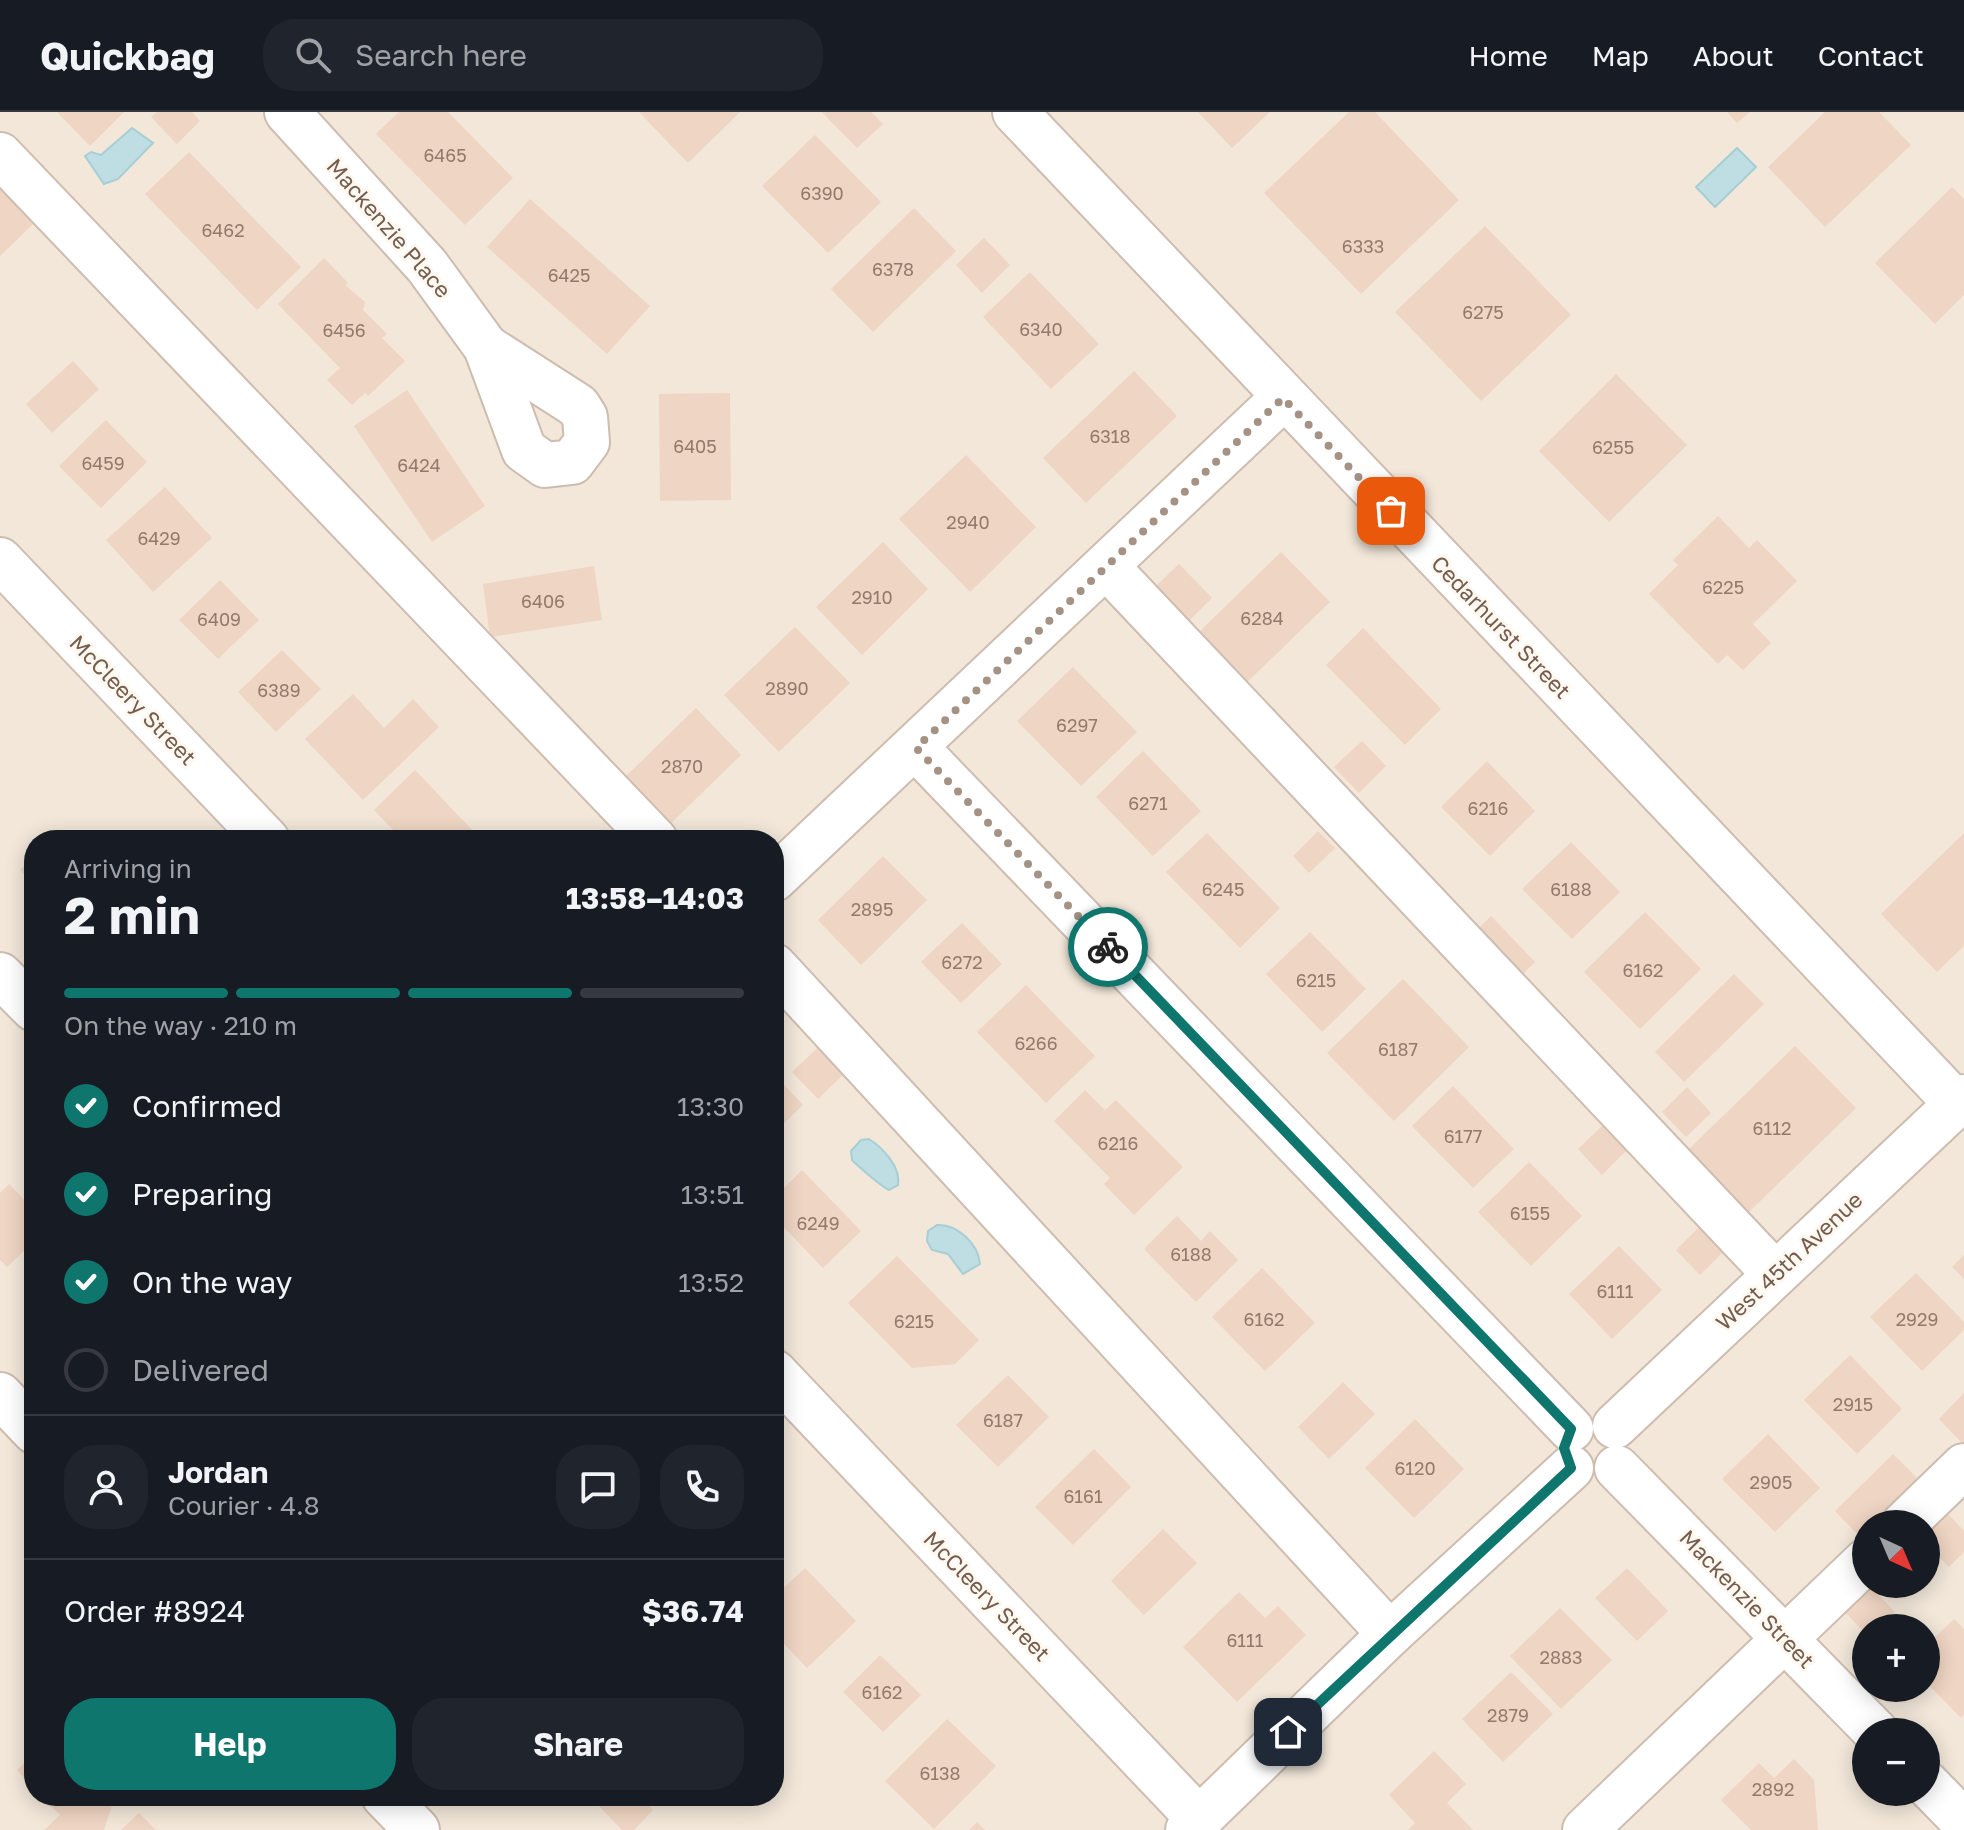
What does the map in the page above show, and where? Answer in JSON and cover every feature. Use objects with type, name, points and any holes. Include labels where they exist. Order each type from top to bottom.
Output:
[{"type":"street","name":"Mackenzie Place","points":[[287,112],[427,266],[486,347]]},
{"type":"street","name":"Cedarhurst Street","points":[[1015,112],[1283,398],[1960,1101]]},
{"type":"street","points":[[0,155],[645,830]]},
{"type":"street","points":[[784,870],[1283,398]]},
{"type":"street","name":"McCleery Street","points":[[0,560],[257,830]]},
{"type":"street","points":[[1107,567],[1775,1274]]},
{"type":"street","points":[[916,748],[1571,1448],[1594,1478],[1616,1447]]},
{"type":"street","points":[[0,975],[24,999]]},
{"type":"street","points":[[784,977],[1390,1634]]},
{"type":"street","name":"West 45th Avenue","points":[[1616,1447],[1775,1274],[1960,1101]]},
{"type":"street","name":"McCleery Street","points":[[784,1383],[1194,1824]]},
{"type":"street","points":[[0,1395],[24,1420]]},
{"type":"street","name":"Mackenzie Street","points":[[1616,1447],[1786,1638],[1863,1718]]},
{"type":"street","points":[[1194,1824],[1390,1634],[1571,1448]]},
{"type":"street","points":[[1918,1510],[1964,1466]]},
{"type":"street","points":[[1585,1830],[1852,1574]]},
{"type":"street","points":[[1940,1797],[1964,1822]]},
{"type":"street","points":[[394,1806],[417,1830]]},
{"type":"shaded area","points":[[0,112],[1964,112],[1964,1830],[0,1830]]},
{"type":"water","points":[[132,128],[153,143],[118,179],[104,184],[85,156],[91,152],[101,155]]},
{"type":"water","points":[[1737,148],[1756,167],[1715,207],[1696,187]]},
{"type":"water","points":[[869,1139],[880,1147],[897,1171],[898,1185],[889,1190],[852,1160],[851,1151],[861,1140]]},
{"type":"water","points":[[937,1225],[952,1228],[965,1236],[975,1249],[980,1264],[963,1274],[948,1254],[932,1250],[927,1241],[928,1231]]},
{"type":"building","points":[[57,112],[124,112],[90,146]]},
{"type":"building","points":[[157,112],[192,112],[200,121],[177,144],[151,117]]},
{"type":"building","points":[[399,112],[448,112],[513,178],[465,225],[376,134]]},
{"type":"building","points":[[639,112],[740,112],[688,163]]},
{"type":"building","points":[[822,112],[871,112],[883,124],[857,148]]},
{"type":"building","points":[[1198,112],[1270,112],[1232,148]]},
{"type":"building","points":[[1349,112],[1375,112],[1459,200],[1361,294],[1264,193]]},
{"type":"building","points":[[1727,112],[1750,112],[1737,123]]},
{"type":"building","points":[[1825,112],[1879,112],[1911,145],[1825,227],[1768,167]]},
{"type":"building","points":[[815,135],[881,202],[828,253],[762,186]]},
{"type":"building","points":[[189,152],[301,267],[257,310],[145,194]]},
{"type":"building","points":[[1952,187],[1964,199],[1964,295],[1935,324],[1875,263]]},
{"type":"building","points":[[0,189],[33,224],[0,256]]},
{"type":"building","points":[[530,199],[650,306],[607,354],[487,247]]},
{"type":"building","points":[[914,208],[956,251],[873,332],[831,289]]},
{"type":"building","points":[[1485,226],[1571,315],[1481,401],[1395,312]]},
{"type":"building","points":[[984,238],[1010,265],[982,293],[956,265]]},
{"type":"building","points":[[324,258],[348,283],[345,285],[365,302],[363,310],[387,334],[382,338],[405,361],[368,396],[365,393],[352,405],[327,380],[340,368],[278,304]]},
{"type":"building","points":[[1030,272],[1099,344],[1051,389],[983,317]]},
{"type":"building","points":[[73,361],[99,389],[52,433],[26,404]]},
{"type":"building","points":[[1134,371],[1177,416],[1086,503],[1043,458]]},
{"type":"building","points":[[1616,374],[1687,445],[1609,522],[1539,451]]},
{"type":"building","points":[[407,390],[485,506],[432,542],[354,426]]},
{"type":"building","points":[[730,393],[731,500],[660,501],[659,394]]},
{"type":"building","points":[[106,420],[147,462],[101,508],[59,466]]},
{"type":"building","points":[[966,455],[1036,527],[970,592],[899,519]]},
{"type":"building","points":[[165,487],[212,538],[153,592],[106,540]]},
{"type":"building","points":[[1718,516],[1749,548],[1757,540],[1797,581],[1753,624],[1771,643],[1743,670],[1727,655],[1718,664],[1649,594],[1678,565],[1673,560]]},
{"type":"building","points":[[883,542],[928,589],[862,655],[816,607]]},
{"type":"building","points":[[1281,552],[1330,602],[1243,686],[1195,636]]},
{"type":"building","points":[[1179,564],[1212,598],[1186,624],[1152,590]]},
{"type":"building","points":[[594,566],[602,620],[490,637],[483,584]]},
{"type":"building","points":[[220,580],[259,620],[218,659],[179,620]]},
{"type":"building","points":[[795,627],[850,683],[779,752],[724,695]]},
{"type":"building","points":[[1363,628],[1441,709],[1405,745],[1326,665]]},
{"type":"building","points":[[282,650],[321,689],[276,732],[238,692]]},
{"type":"building","points":[[1073,667],[1137,732],[1081,786],[1017,721]]},
{"type":"building","points":[[353,694],[384,728],[413,699],[439,727],[363,800],[305,739]]},
{"type":"building","points":[[696,708],[741,755],[669,825],[623,779]]},
{"type":"building","points":[[1362,741],[1386,766],[1359,793],[1334,767]]},
{"type":"building","points":[[1143,751],[1201,811],[1153,856],[1096,797]]},
{"type":"building","points":[[1487,761],[1535,811],[1490,856],[1441,807]]},
{"type":"building","points":[[415,770],[472,830],[393,830],[374,810]]},
{"type":"building","points":[[1318,831],[1335,848],[1309,873],[1293,856]]},
{"type":"building","points":[[1207,833],[1280,908],[1240,948],[1166,872]]},
{"type":"building","points":[[1964,833],[1964,946],[1937,972],[1881,914]]},
{"type":"building","points":[[1571,842],[1620,892],[1572,939],[1522,889]]},
{"type":"building","points":[[883,856],[927,900],[861,965],[818,920]]},
{"type":"building","points":[[1645,912],[1701,969],[1640,1029],[1584,972]]},
{"type":"building","points":[[1491,916],[1535,962],[1519,978],[1474,933]]},
{"type":"building","points":[[962,923],[1002,964],[961,1003],[921,962]]},
{"type":"building","points":[[1310,932],[1366,989],[1322,1032],[1266,974]]},
{"type":"building","points":[[1734,974],[1764,1004],[1684,1082],[1655,1052]]},
{"type":"building","points":[[1403,979],[1469,1047],[1394,1121],[1327,1053]]},
{"type":"building","points":[[1026,985],[1095,1056],[1046,1103],[977,1032]]},
{"type":"building","points":[[825,1041],[850,1068],[818,1099],[792,1072]]},
{"type":"building","points":[[1795,1046],[1856,1108],[1749,1212],[1688,1150]]},
{"type":"building","points":[[784,1085],[803,1105],[784,1123]]},
{"type":"building","points":[[1453,1086],[1514,1149],[1473,1188],[1412,1126]]},
{"type":"building","points":[[1687,1087],[1711,1113],[1686,1137],[1662,1112]]},
{"type":"building","points":[[1085,1090],[1105,1110],[1116,1100],[1183,1167],[1134,1215],[1104,1184],[1110,1178],[1054,1121]]},
{"type":"building","points":[[1602,1126],[1626,1151],[1602,1175],[1578,1149]]},
{"type":"building","points":[[1529,1162],[1582,1216],[1531,1266],[1478,1212]]},
{"type":"building","points":[[802,1170],[861,1231],[823,1268],[784,1227],[784,1188]]},
{"type":"building","points":[[9,1184],[24,1200],[24,1251],[7,1267],[0,1260],[0,1193]]},
{"type":"building","points":[[1177,1216],[1201,1241],[1210,1231],[1238,1260],[1196,1302],[1144,1249]]},
{"type":"building","points":[[1703,1223],[1727,1248],[1700,1275],[1676,1250]]},
{"type":"building","points":[[1619,1246],[1662,1290],[1612,1339],[1569,1294]]},
{"type":"building","points":[[1964,1255],[1964,1279],[1952,1267]]},
{"type":"building","points":[[897,1256],[979,1340],[955,1364],[912,1368],[848,1303]]},
{"type":"building","points":[[1262,1268],[1315,1323],[1265,1371],[1212,1317]]},
{"type":"building","points":[[1916,1273],[1964,1322],[1964,1330],[1922,1371],[1870,1317]]},
{"type":"building","points":[[1850,1355],[1902,1409],[1857,1454],[1804,1400]]},
{"type":"building","points":[[1008,1375],[1049,1417],[998,1467],[956,1425]]},
{"type":"building","points":[[1343,1382],[1375,1414],[1329,1459],[1298,1427]]},
{"type":"building","points":[[1964,1393],[1964,1445],[1939,1419]]},
{"type":"building","points":[[1415,1419],[1464,1469],[1414,1518],[1365,1468]]},
{"type":"building","points":[[1768,1434],[1820,1488],[1775,1532],[1722,1479]]},
{"type":"building","points":[[1094,1449],[1131,1487],[1073,1545],[1035,1507]]},
{"type":"building","points":[[1893,1454],[1922,1483],[1894,1510],[1852,1510],[1852,1529],[1835,1511]]},
{"type":"building","points":[[1946,1512],[1964,1531],[1964,1552],[1949,1567],[1940,1558],[1940,1518]]},
{"type":"building","points":[[1163,1529],[1197,1563],[1144,1615],[1111,1581]]},
{"type":"building","points":[[805,1568],[856,1621],[807,1668],[784,1644],[784,1588]]},
{"type":"building","points":[[1627,1568],[1668,1611],[1637,1641],[1595,1598]]},
{"type":"building","points":[[1239,1592],[1265,1618],[1278,1606],[1306,1635],[1237,1702],[1183,1647]]},
{"type":"building","points":[[1862,1598],[1882,1598],[1895,1612],[1852,1614],[1852,1619],[1846,1613]]},
{"type":"building","points":[[1560,1608],[1612,1660],[1561,1709],[1510,1656]]},
{"type":"building","points":[[1954,1619],[1964,1629],[1964,1714],[1961,1718],[1940,1696],[1940,1632]]},
{"type":"building","points":[[880,1655],[921,1695],[883,1732],[843,1692]]},
{"type":"building","points":[[1511,1672],[1553,1714],[1503,1762],[1462,1719]]},
{"type":"building","points":[[947,1719],[996,1766],[934,1829],[885,1781]]},
{"type":"building","points":[[1434,1751],[1466,1784],[1447,1803],[1473,1830],[1408,1830],[1415,1823],[1389,1795]]},
{"type":"building","points":[[1794,1759],[1814,1780],[1818,1830],[1751,1830],[1721,1800],[1759,1763],[1774,1778]]},
{"type":"building","points":[[24,1763],[24,1777],[17,1770]]},
{"type":"building","points":[[51,1806],[112,1806],[104,1830],[44,1830],[60,1815]]},
{"type":"building","points":[[599,1806],[649,1806],[653,1810],[634,1830],[622,1830]]},
{"type":"building","points":[[139,1813],[156,1830],[121,1830]]},
{"type":"building","points":[[977,1822],[985,1830],[969,1830]]},
{"type":"way so far","points":[[1108,947],[916,748],[1283,398],[1391,511]]},
{"type":"route","points":[[1108,947],[1571,1429],[1564,1448],[1571,1468],[1288,1732]]}]
